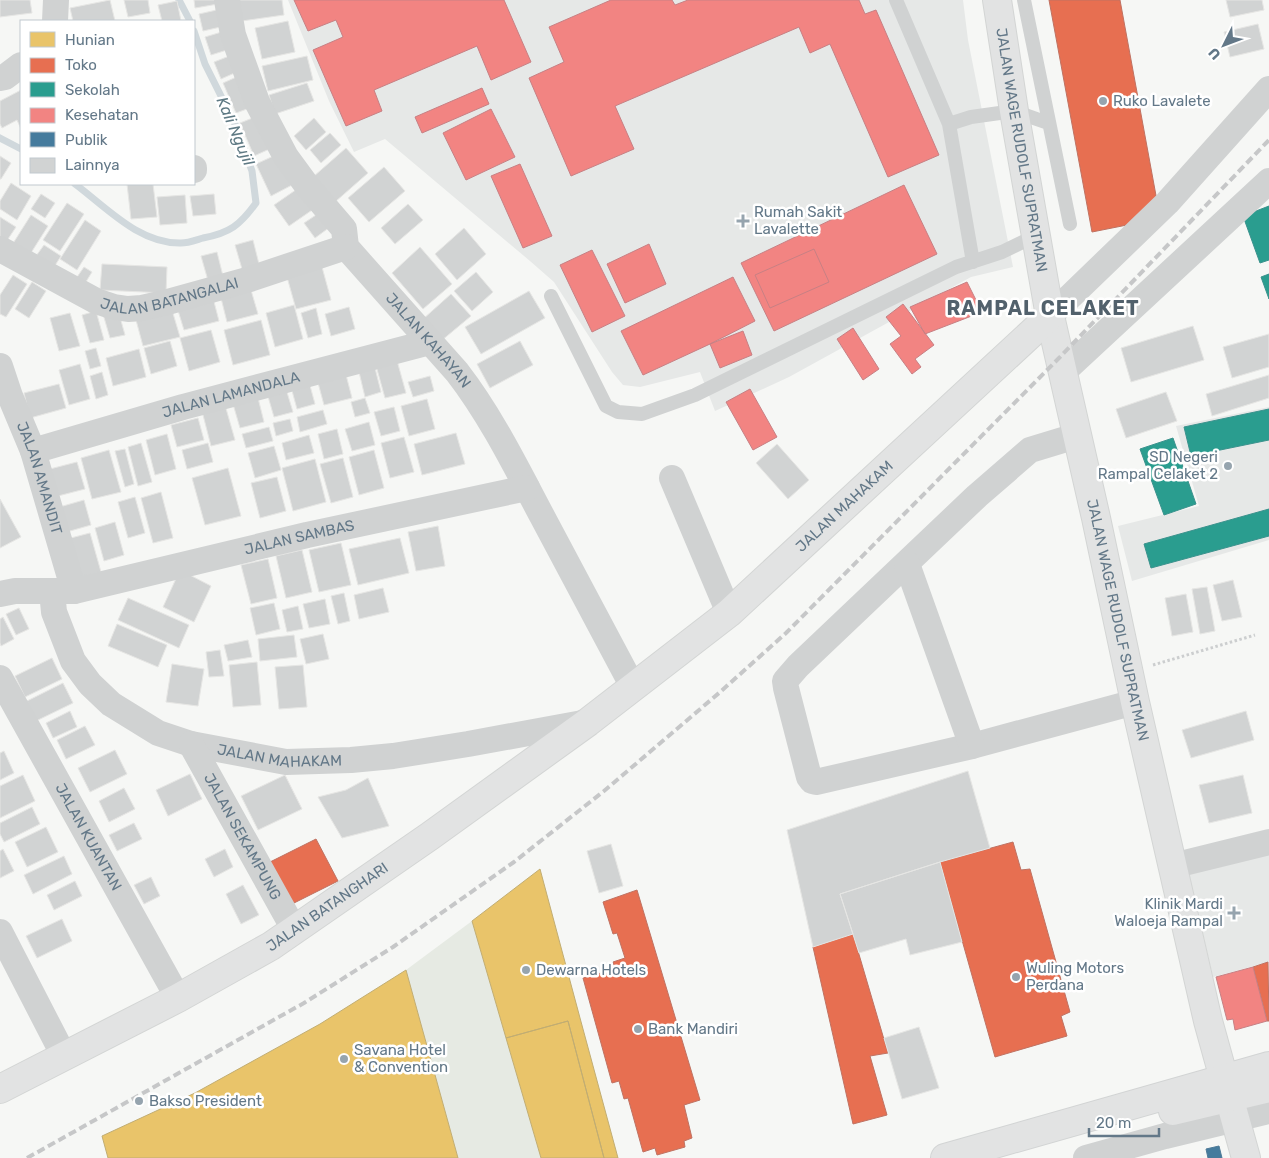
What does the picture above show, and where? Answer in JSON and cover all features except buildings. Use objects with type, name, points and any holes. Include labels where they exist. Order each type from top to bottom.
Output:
[{"type":"main road","name":"JALAN WAGE RUDOLF SUPRATMAN","points":[[997,0],[1035,236],[1062,373],[1208,1021],[1246,1158]]},
{"type":"main road","name":"JALAN MAHAKAM","points":[[633,687],[729,613],[1050,316]]},
{"type":"main road","name":"JALAN BATANGHARI","points":[[0,1089],[178,998],[295,931],[588,722],[633,687]]},
{"type":"main road","points":[[944,1158],[1230,1098],[1269,1066]]},
{"type":"main road","points":[[1011,1158],[1159,1114],[1269,1088]]},
{"type":"street","points":[[55,20],[56,0]]},
{"type":"street","name":"JALAN KAHAYAN","points":[[227,0],[233,35],[257,102],[286,157],[308,187],[344,229],[346,247],[471,389],[528,488],[633,687]]},
{"type":"street","points":[[0,78],[5,77],[20,66]]},
{"type":"street","points":[[1050,316],[1167,203],[1269,89]]},
{"type":"street","points":[[1062,373],[1269,181]]},
{"type":"street","name":"JALAN BATANGALAI","points":[[0,249],[96,301],[114,307],[142,308],[247,280],[346,247]]},
{"type":"street","name":"JALAN LAMANDALA","points":[[33,451],[192,405],[430,342]]},
{"type":"street","name":"JALAN AMANDIT","points":[[0,366],[5,399],[33,451],[63,591]]},
{"type":"street","points":[[1076,436],[1030,450],[977,496],[798,666],[785,681],[809,777],[812,781],[816,782],[972,746],[1135,702]]},
{"type":"street","points":[[672,478],[729,613]]},
{"type":"street","name":"JALAN SAMBAS","points":[[0,594],[15,591],[63,591],[307,535],[528,488]]},
{"type":"street","points":[[907,564],[972,746]]},
{"type":"street","name":"JALAN MAHAKAM","points":[[63,591],[54,612],[73,661],[90,684],[111,704],[158,733],[191,744],[286,762],[351,760],[393,756],[468,744],[588,722]]},
{"type":"street","name":"JALAN KUANTAN","points":[[0,678],[178,998]]},
{"type":"street","name":"JALAN SEKAMPUNG","points":[[191,744],[295,931]]},
{"type":"street","points":[[1172,866],[1269,842]]},
{"type":"street","points":[[0,932],[64,1056]]},
{"type":"street","points":[[1086,1158],[1165,1136],[1230,1098],[1269,1111]]},
{"type":"lane","points":[[896,0],[949,124],[973,262]]},
{"type":"lane","points":[[1024,0],[1070,224]]},
{"type":"lane","points":[[949,124],[971,117],[1014,111],[1048,123]]},
{"type":"lane","points":[[551,296],[606,406],[618,412],[642,414],[695,395],[956,267],[1002,252],[1035,236]]},
{"type":"path","points":[[1146,668],[1255,635]]},
{"type":"shaded area","name":"Rumah Sakit Lavalette","points":[[288,0],[963,0],[968,40],[1013,267],[971,277],[789,377],[715,411],[700,372],[640,387],[623,385],[612,372],[554,282],[530,261],[385,139],[354,152],[329,101]]},
{"type":"shaded area","name":"SD Negeri Rampal Celaket 2","points":[[1269,407],[1269,540],[1132,581],[1118,526],[1199,506],[1176,426]]},
{"type":"shaded area","name":"Klinik Mardi Waloeja Rampal","points":[[1269,846],[1269,962],[1213,977],[1187,865]]},
{"type":"shaded area","points":[[472,921],[541,1158],[458,1158],[406,970]]},
{"type":"waterway","name":"Kali Ngujil","points":[[179,0],[189,20]]},
{"type":"waterway","name":"Kali Ngujil","points":[[76,185],[137,231],[166,242],[181,243],[220,234],[234,227],[250,211],[256,203],[252,171],[235,124],[205,64],[195,34]]},
{"type":"waterway","name":"Kali Ngujil","points":[[0,138],[20,148]]},
{"type":"railway","points":[[27,1158],[304,1003],[393,947],[514,862],[604,791],[786,633],[1059,358],[1269,140]]},
{"type":"place","name":"Ruko Lavalete","points":[[1103,101]]},
{"type":"place","name":"Rumah Sakit Lavalette","points":[[743,221]]},
{"type":"place","name":"SD Negeri Rampal Celaket 2","points":[[1228,466]]},
{"type":"place","name":"Klinik Mardi Waloeja Rampal","points":[[1234,913]]},
{"type":"place","name":"Dewarna Hotels","points":[[526,970]]},
{"type":"place","name":"Wuling Motors Perdana","points":[[1016,977]]},
{"type":"place","name":"Bank Mandiri","points":[[638,1029]]},
{"type":"place","name":"Savana Hotel & Convention","points":[[344,1059]]},
{"type":"place","name":"Bakso President","points":[[139,1101]]},
{"type":"district","name":"RAMPAL CELAKET","points":[[1043,308]]}]
